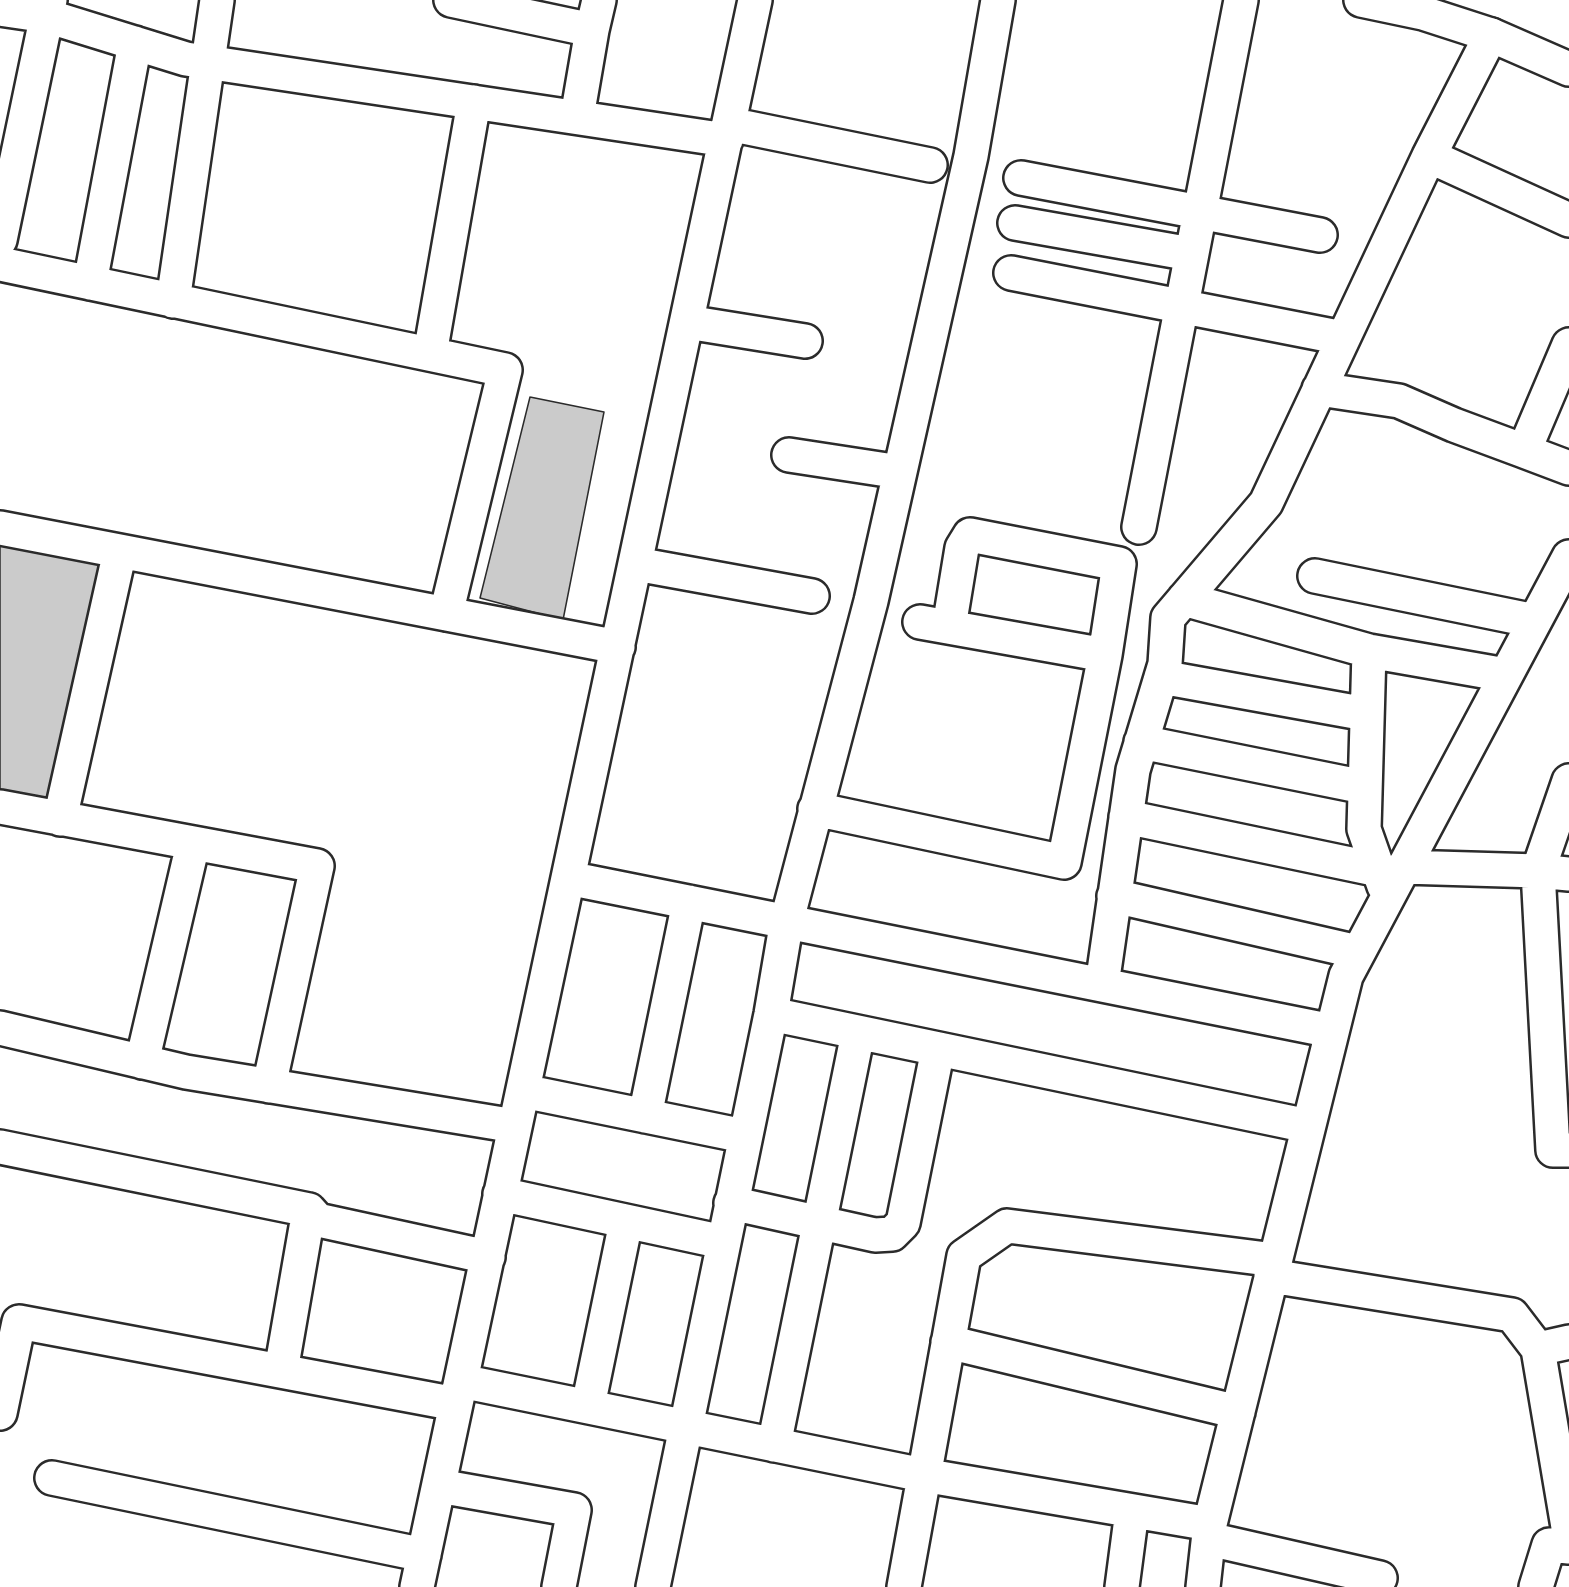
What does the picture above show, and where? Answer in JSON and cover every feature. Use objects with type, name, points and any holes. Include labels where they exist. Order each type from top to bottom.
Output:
[{"type":"street","points":[[173,301],[217,0]]},
{"type":"street","points":[[451,0],[595,15],[577,117]]},
{"type":"street","points":[[417,1587],[755,0]]},
{"type":"street","points":[[653,1587],[744,1136],[771,1014],[787,920],[871,601],[971,156],[998,0]]},
{"type":"street","points":[[1139,527],[1241,0]]},
{"type":"street","points":[[1361,0],[1424,6],[1569,69]]},
{"type":"street","points":[[0,9],[49,8],[135,44],[186,59],[577,117],[728,132],[930,165]]},
{"type":"street","points":[[0,240],[49,8]]},
{"type":"street","points":[[1102,985],[1133,770],[1165,664],[1168,618],[1266,503],[1429,156],[1491,36]]},
{"type":"street","points":[[90,283],[135,44]]},
{"type":"street","points":[[430,354],[474,102]]},
{"type":"street","points":[[1429,156],[1569,220]]},
{"type":"street","points":[[1021,178],[1199,214],[1320,235]]},
{"type":"street","points":[[1015,223],[1191,254]]},
{"type":"street","points":[[0,264],[505,370],[446,614]]},
{"type":"street","points":[[1011,273],[1343,338]]},
{"type":"street","points":[[687,322],[804,341]]},
{"type":"street","points":[[1524,451],[1569,345]]},
{"type":"street","points":[[1319,390],[1399,401],[1454,425],[1569,468]]},
{"type":"street","points":[[789,455],[900,472]]},
{"type":"street","points":[[0,528],[618,647]]},
{"type":"street","points":[[815,810],[1064,862],[1105,655],[1119,564],[970,535],[962,548],[934,625],[1105,655]]},
{"type":"street","points":[[60,819],[120,551]]},
{"type":"street","points":[[1203,1587],[1209,1532],[1346,976],[1390,878],[1506,675],[1569,556]]},
{"type":"street","points":[[636,564],[812,596]]},
{"type":"street","points":[[1315,576],[1535,621]]},
{"type":"street","points":[[1184,600],[1369,651],[1506,675]]},
{"type":"street","points":[[1369,651],[1364,829],[1390,878]]},
{"type":"street","points":[[1161,677],[1366,714]]},
{"type":"street","points":[[1141,742],[1364,787]]},
{"type":"street","points":[[1569,781],[1553,872],[1557,985],[1553,1150],[1569,1150]]},
{"type":"street","points":[[0,807],[317,866],[269,1086]]},
{"type":"street","points":[[1126,818],[1390,878],[1553,872]]},
{"type":"street","points":[[142,1062],[193,844]]},
{"type":"street","points":[[568,878],[787,920],[1332,1031]]},
{"type":"street","points":[[1114,896],[1358,952]]},
{"type":"street","points":[[645,1116],[689,902]]},
{"type":"street","points":[[771,1014],[1308,1126]]},
{"type":"street","points":[[0,1028],[186,1072],[515,1126]]},
{"type":"street","points":[[774,1445],[858,1033]]},
{"type":"street","points":[[731,1203],[875,1235],[892,1234],[903,1223],[938,1049]]},
{"type":"street","points":[[523,1091],[744,1136]]},
{"type":"street","points":[[0,1147],[309,1210],[318,1220],[488,1257]]},
{"type":"street","points":[[501,1194],[723,1242]]},
{"type":"street","points":[[281,1371],[309,1210]]},
{"type":"street","points":[[588,1407],[626,1221]]},
{"type":"street","points":[[904,1587],[964,1256],[1007,1226],[1273,1268],[1512,1315],[1554,1346],[1569,1533]]},
{"type":"street","points":[[0,1413],[9,1320],[281,1371],[588,1407],[923,1475],[1132,1511],[1209,1532],[1338,1578],[1380,1578]]},
{"type":"street","points":[[948,1342],[1238,1412]]},
{"type":"street","points":[[52,1478],[424,1555]]},
{"type":"street","points":[[439,1486],[574,1510],[559,1587]]},
{"type":"street","points":[[1122,1587],[1132,1511]]},
{"type":"street","points":[[1536,1587],[1549,1545],[1569,1547]]},
{"type":"building","points":[[530,397],[604,412],[563,620],[480,598]]},
{"type":"building","points":[[0,545],[103,561],[49,808],[0,796]]}]
